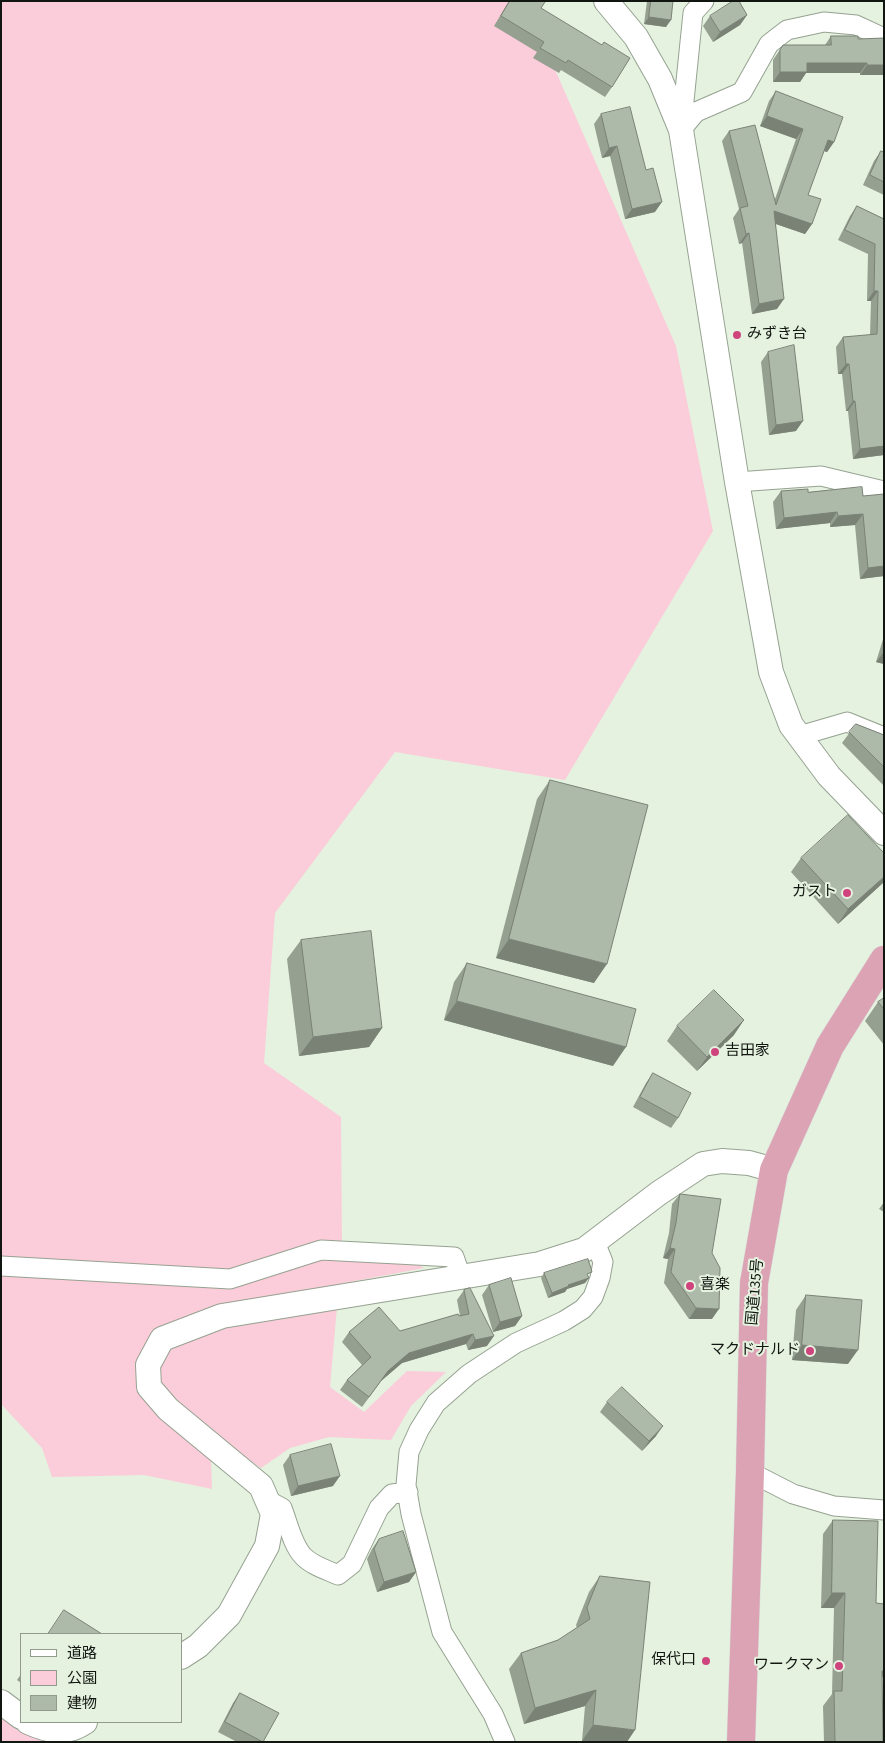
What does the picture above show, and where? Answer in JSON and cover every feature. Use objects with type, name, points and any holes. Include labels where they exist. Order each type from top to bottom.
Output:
[{"type":"highway","name":"国道135号","points":[[741,1742],[754,1283],[774,1170],[830,1046],[884,960]]},
{"type":"street","points":[[606,1],[636,37],[660,79],[681,130],[771,672],[791,724],[829,776],[884,833]]},
{"type":"street","points":[[681,130],[693,13],[704,1]]},
{"type":"street","points":[[681,130],[696,112],[742,92],[769,44],[787,30],[824,22],[856,25],[884,38]]},
{"type":"street","points":[[738,482],[821,476],[884,491]]},
{"type":"street","points":[[800,736],[847,722],[884,737]]},
{"type":"street","points":[[182,1656],[198,1646],[229,1615],[267,1546],[273,1514],[260,1486],[168,1409],[149,1387],[148,1365],[162,1339],[222,1316],[540,1264],[584,1250],[659,1193],[703,1164],[722,1161],[749,1163],[774,1170]]},
{"type":"street","points":[[505,1742],[493,1714],[442,1632],[411,1514],[406,1485],[410,1452],[419,1430],[436,1403],[469,1374],[516,1343],[564,1321],[583,1309],[593,1297],[600,1278],[603,1262],[595,1242]]},
{"type":"street","points":[[1,1266],[230,1279],[321,1250],[454,1258],[461,1277]]},
{"type":"street","points":[[750,1472],[793,1494],[834,1506],[884,1510]]},
{"type":"street","points":[[267,1500],[282,1508],[296,1545],[304,1557],[325,1570],[338,1575],[352,1564],[379,1508],[392,1494],[408,1492]]},
{"type":"street","points":[[1,1702],[20,1716]]},
{"type":"street","points":[[31,1723],[52,1731],[75,1728],[83,1723]]},
{"type":"green space","points":[[1,1],[525,1],[676,346],[713,531],[565,780],[395,752],[275,913],[264,1063],[341,1117],[342,1249],[402,1255],[424,1268],[339,1284],[330,1387],[364,1412],[407,1371],[446,1372],[411,1406],[391,1440],[329,1437],[290,1448],[261,1468],[223,1442],[211,1459],[212,1489],[144,1475],[52,1477],[42,1448],[1,1404]]},
{"type":"green space","points":[[1,1701],[20,1716],[20,1723],[29,1723],[42,1742],[1,1742]]},
{"type":"building","points":[[510,1],[544,1],[541,8],[602,45],[604,42],[630,58],[612,87],[568,60],[566,63],[540,48],[544,42],[501,16]]},
{"type":"building","points":[[651,1],[673,1],[671,20],[649,17]]},
{"type":"building","points":[[733,1],[739,1],[747,15],[720,32],[710,16]]},
{"type":"building","points":[[831,36],[858,36],[858,39],[884,38],[884,65],[867,65],[867,63],[807,63],[807,72],[780,72],[780,50],[783,45],[831,45]]},
{"type":"building","points":[[776,91],[843,117],[834,142],[828,140],[808,195],[821,199],[812,224],[774,211],[784,299],[759,304],[749,233],[746,234],[740,208],[748,206],[729,131],[755,125],[776,205],[803,129],[767,116]]},
{"type":"building","points":[[630,107],[646,170],[653,168],[662,202],[632,209],[617,146],[609,148],[601,114]]},
{"type":"building","points":[[881,151],[884,152],[884,182],[870,175]]},
{"type":"building","points":[[857,206],[884,219],[884,446],[860,449],[855,401],[853,401],[849,364],[846,364],[843,337],[877,334],[878,291],[874,291],[875,244],[845,230]]},
{"type":"building","points":[[794,345],[803,421],[776,425],[768,352]]},
{"type":"building","points":[[862,487],[863,496],[884,494],[884,566],[868,568],[863,514],[838,516],[837,512],[784,518],[781,491],[808,489],[808,492]]},
{"type":"building","points":[[856,724],[884,735],[884,767],[849,732]]},
{"type":"building","points":[[550,780],[648,805],[607,964],[509,939]]},
{"type":"building","points":[[848,815],[884,853],[884,877],[848,909],[801,858]]},
{"type":"building","points":[[371,931],[382,1028],[313,1037],[301,940]]},
{"type":"building","points":[[467,963],[636,1009],[626,1047],[457,1001]]},
{"type":"building","points":[[714,990],[744,1020],[707,1057],[677,1026]]},
{"type":"building","points":[[884,998],[884,1009],[878,1002]]},
{"type":"building","points":[[653,1073],[691,1093],[678,1118],[640,1097]]},
{"type":"building","points":[[680,1194],[721,1199],[712,1253],[720,1268],[719,1309],[696,1308],[671,1272],[675,1249],[670,1248]]},
{"type":"building","points":[[588,1259],[592,1272],[587,1274],[589,1278],[552,1293],[544,1273]]},
{"type":"building","points":[[511,1278],[522,1316],[500,1322],[489,1285]]},
{"type":"building","points":[[470,1288],[494,1336],[475,1340],[473,1334],[409,1353],[388,1371],[369,1397],[347,1380],[371,1357],[349,1332],[379,1307],[400,1331],[458,1314],[459,1316],[469,1314],[464,1290]]},
{"type":"building","points":[[806,1295],[862,1300],[858,1350],[802,1345]]},
{"type":"building","points":[[622,1387],[663,1426],[649,1441],[607,1402]]},
{"type":"building","points":[[331,1444],[340,1476],[298,1486],[290,1455]]},
{"type":"building","points":[[833,1520],[878,1521],[876,1603],[884,1604],[884,1671],[882,1671],[883,1742],[835,1742],[834,1691],[842,1691],[845,1593],[832,1593]]},
{"type":"building","points":[[403,1531],[416,1572],[384,1582],[374,1549],[379,1539]]},
{"type":"building","points":[[600,1576],[650,1582],[635,1730],[593,1725],[596,1690],[535,1708],[521,1653],[558,1640],[590,1619],[587,1608]]},
{"type":"building","points":[[64,1610],[100,1633],[49,1633]]},
{"type":"building","points":[[240,1693],[279,1713],[263,1742],[225,1722]]},
{"type":"place","name":"みずき台","points":[[737,335]]},
{"type":"place","name":"ガスト","points":[[847,893]]},
{"type":"place","name":"吉田家","points":[[715,1052]]},
{"type":"place","name":"喜楽","points":[[690,1286]]},
{"type":"place","name":"マクドナルド","points":[[810,1351]]},
{"type":"place","name":"保代口","points":[[706,1661]]},
{"type":"place","name":"ワークマン","points":[[839,1666]]}]
